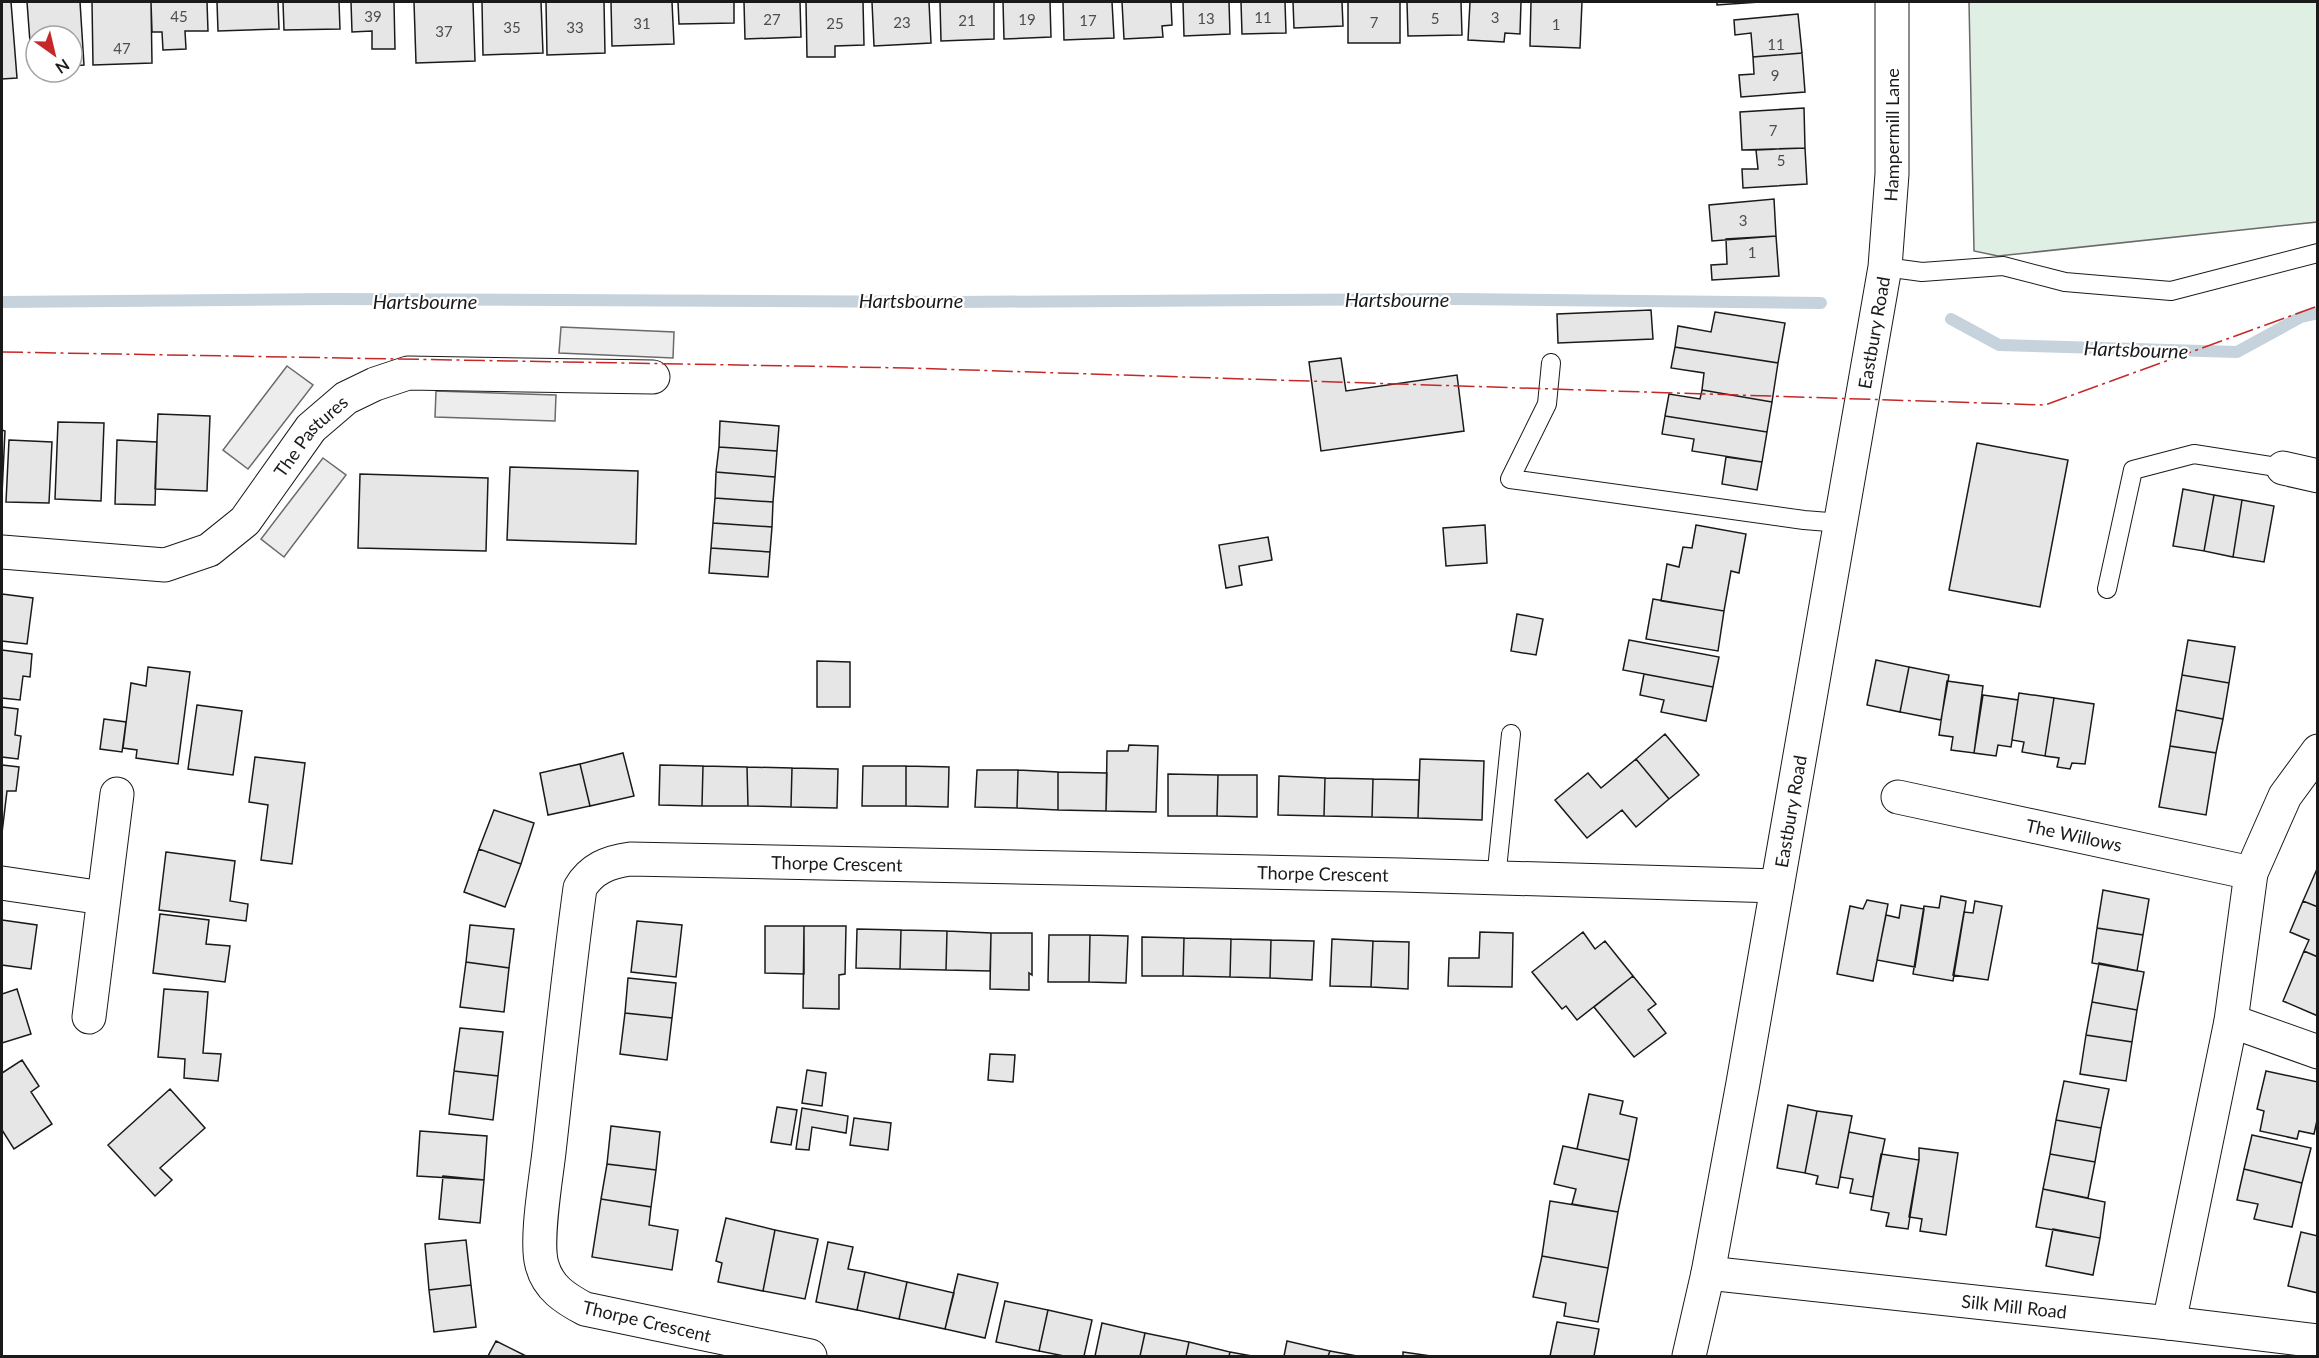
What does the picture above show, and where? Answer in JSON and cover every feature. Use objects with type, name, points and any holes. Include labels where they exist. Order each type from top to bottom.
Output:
[{"type":"street","name":"Hampermill Lane","points":[[1885,267],[1892,174],[1892,2]]},
{"type":"street","name":"Eastbury Road","points":[[1689,1356],[1708,1273],[1885,267]]},
{"type":"street","name":"The Pastures","points":[[2,552],[165,565],[209,550],[245,521],[311,428],[345,398],[375,384],[408,373],[653,377]]},
{"type":"street","points":[[2283,468],[2318,476]]},
{"type":"street","points":[[2169,1323],[2231,1021],[2251,873],[2285,796],[2318,751]]},
{"type":"street","points":[[89,1017],[117,794]]},
{"type":"street","name":"The Willows","points":[[1898,797],[2251,873]]},
{"type":"street","name":"Thorpe Crescent","points":[[810,1356],[585,1309],[556,1291],[547,1278],[539,1251],[550,1146],[580,888],[593,871],[616,861],[630,859],[1401,875],[1777,886]]},
{"type":"street","points":[[2,883],[103,898]]},
{"type":"street","points":[[2231,1021],[2318,1052]]},
{"type":"street","name":"Silk Mill Road","points":[[1708,1273],[2318,1341]]},
{"type":"lane","points":[[1885,267],[1922,272],[2004,266],[2065,282],[2171,291],[2318,253]]},
{"type":"lane","points":[[1551,363],[1547,404],[1510,479],[1804,520],[1841,523]]},
{"type":"lane","points":[[2107,589],[2133,470],[2194,454],[2283,468]]},
{"type":"lane","points":[[1496,879],[1511,734]]},
{"type":"green space","points":[[1969,2],[2317,2],[2317,222],[1998,256],[1974,251]]},
{"type":"shaded area","points":[[561,327],[674,332],[673,358],[559,353]]},
{"type":"shaded area","points":[[287,366],[313,385],[248,469],[223,450]]},
{"type":"shaded area","points":[[436,391],[556,395],[555,421],[435,417]]},
{"type":"shaded area","points":[[323,458],[346,475],[284,557],[261,539]]},
{"type":"building","points":[[2,2],[11,2],[17,78],[2,79]]},
{"type":"building","points":[[27,2],[80,2],[81,24],[29,24]]},
{"type":"building","points":[[92,2],[151,2],[152,63],[93,65]]},
{"type":"building","points":[[151,2],[207,2],[208,31],[185,31],[186,49],[163,50],[162,32],[152,32]]},
{"type":"building","points":[[217,2],[278,2],[279,29],[218,31]]},
{"type":"building","points":[[283,2],[339,2],[340,29],[284,30]]},
{"type":"building","points":[[351,2],[394,2],[395,49],[372,49],[372,31],[352,32]]},
{"type":"building","points":[[414,2],[473,2],[475,61],[416,63]]},
{"type":"building","points":[[482,2],[541,2],[543,53],[483,55]]},
{"type":"building","points":[[546,2],[604,2],[605,53],[547,55]]},
{"type":"building","points":[[611,2],[672,2],[674,44],[612,46]]},
{"type":"building","points":[[678,2],[734,2],[734,23],[679,24]]},
{"type":"building","points":[[744,2],[800,2],[801,37],[745,39]]},
{"type":"building","points":[[806,2],[863,2],[864,45],[835,46],[835,57],[807,57]]},
{"type":"building","points":[[872,2],[929,2],[931,43],[874,46]]},
{"type":"building","points":[[940,2],[994,2],[994,39],[941,41]]},
{"type":"building","points":[[1003,2],[1050,2],[1051,37],[1004,39]]},
{"type":"building","points":[[1063,2],[1112,2],[1114,38],[1064,40]]},
{"type":"building","points":[[1122,2],[1171,2],[1172,25],[1162,26],[1163,37],[1124,39]]},
{"type":"building","points":[[1183,2],[1229,2],[1230,34],[1184,36]]},
{"type":"building","points":[[1241,2],[1285,2],[1286,33],[1242,34]]},
{"type":"building","points":[[1293,2],[1342,2],[1343,26],[1294,28]]},
{"type":"building","points":[[1348,2],[1400,2],[1400,43],[1348,43]]},
{"type":"building","points":[[1407,2],[1461,2],[1462,35],[1408,36]]},
{"type":"building","points":[[1470,2],[1521,2],[1520,34],[1505,33],[1504,42],[1468,40]]},
{"type":"building","points":[[1531,2],[1582,2],[1580,48],[1530,46]]},
{"type":"building","points":[[1717,2],[1760,2],[1717,5]]},
{"type":"building","points":[[1798,14],[1802,53],[1753,57],[1751,33],[1735,35],[1734,20]]},
{"type":"building","points":[[1802,53],[1805,92],[1741,97],[1739,75],[1754,74],[1753,57]]},
{"type":"building","points":[[1804,108],[1805,148],[1742,150],[1740,112]]},
{"type":"building","points":[[1805,148],[1807,184],[1743,188],[1742,169],[1758,169],[1756,150]]},
{"type":"building","points":[[1774,199],[1776,236],[1712,241],[1709,205]]},
{"type":"building","points":[[1776,236],[1779,276],[1712,280],[1711,265],[1727,264],[1726,239]]},
{"type":"building","points":[[1651,310],[1653,339],[1558,343],[1557,314]]},
{"type":"building","points":[[1715,312],[1785,323],[1778,363],[1675,347],[1678,326],[1711,332]]},
{"type":"building","points":[[1675,347],[1778,363],[1772,402],[1702,390],[1704,373],[1671,368]]},
{"type":"building","points":[[1341,358],[1346,391],[1457,375],[1464,431],[1321,451],[1309,362]]},
{"type":"building","points":[[1702,390],[1772,402],[1767,432],[1665,416],[1669,394],[1700,399]]},
{"type":"building","points":[[158,414],[210,416],[207,491],[155,489]]},
{"type":"building","points":[[1665,416],[1767,432],[1762,462],[1692,451],[1694,439],[1662,434]]},
{"type":"building","points":[[720,421],[779,426],[777,451],[719,447]]},
{"type":"building","points":[[58,422],[104,423],[101,501],[55,499]]},
{"type":"building","points":[[2,430],[5,431],[2,494]]},
{"type":"building","points":[[9,440],[52,442],[49,503],[6,502]]},
{"type":"building","points":[[117,440],[157,442],[155,505],[115,504]]},
{"type":"building","points":[[1977,443],[2068,460],[2040,607],[1949,590]]},
{"type":"building","points":[[719,447],[777,451],[775,477],[716,472]]},
{"type":"building","points":[[1726,457],[1762,462],[1757,490],[1722,484]]},
{"type":"building","points":[[510,467],[638,471],[636,544],[507,540]]},
{"type":"building","points":[[716,472],[775,477],[773,502],[715,498]]},
{"type":"building","points":[[360,474],[488,478],[486,551],[358,548]]},
{"type":"building","points":[[2183,489],[2214,495],[2204,551],[2173,546]]},
{"type":"building","points":[[2214,495],[2242,500],[2233,557],[2204,551]]},
{"type":"building","points":[[715,498],[773,502],[772,527],[713,523]]},
{"type":"building","points":[[2242,500],[2274,506],[2264,562],[2233,557]]},
{"type":"building","points":[[713,523],[772,527],[770,552],[711,548]]},
{"type":"building","points":[[1485,525],[1487,563],[1446,566],[1443,528]]},
{"type":"building","points":[[1696,525],[1746,534],[1739,573],[1731,571],[1724,611],[1661,601],[1667,564],[1679,567],[1683,547],[1692,548]]},
{"type":"building","points":[[1268,537],[1272,560],[1239,566],[1242,585],[1226,588],[1219,545]]},
{"type":"building","points":[[711,548],[770,552],[768,577],[709,573]]},
{"type":"building","points":[[2,594],[33,598],[27,644],[2,641]]},
{"type":"building","points":[[1653,599],[1724,611],[1718,651],[1646,639]]},
{"type":"building","points":[[1517,614],[1543,619],[1536,655],[1511,651]]},
{"type":"building","points":[[1629,640],[1719,657],[1713,687],[1623,670]]},
{"type":"building","points":[[2188,640],[2235,647],[2229,683],[2182,675]]},
{"type":"building","points":[[2,650],[32,654],[30,677],[23,676],[20,700],[2,698]]},
{"type":"building","points":[[1876,660],[1909,667],[1900,712],[1867,705]]},
{"type":"building","points":[[817,661],[850,662],[850,707],[817,707]]},
{"type":"building","points":[[148,667],[190,672],[178,764],[136,758],[137,750],[123,748],[131,683],[146,686]]},
{"type":"building","points":[[1909,667],[1949,675],[1941,720],[1900,712]]},
{"type":"building","points":[[1644,674],[1713,687],[1706,721],[1661,712],[1664,700],[1640,695]]},
{"type":"building","points":[[2182,675],[2229,683],[2223,719],[2176,710]]},
{"type":"building","points":[[1947,681],[1983,686],[1974,753],[1951,750],[1953,737],[1939,735]]},
{"type":"building","points":[[2019,693],[2054,698],[2045,756],[2022,752],[2024,742],[2012,740]]},
{"type":"building","points":[[1983,695],[2018,700],[2011,747],[1998,745],[1996,756],[1974,753]]},
{"type":"building","points":[[2054,698],[2094,704],[2085,764],[2072,763],[2070,769],[2057,767],[2059,758],[2045,756]]},
{"type":"building","points":[[197,705],[242,711],[233,775],[188,769]]},
{"type":"building","points":[[2,707],[18,709],[15,735],[21,736],[18,759],[2,757]]},
{"type":"building","points":[[2176,710],[2223,719],[2216,753],[2170,746]]},
{"type":"building","points":[[104,719],[126,722],[122,752],[100,749]]},
{"type":"building","points":[[1665,734],[1699,775],[1669,799],[1636,759]]},
{"type":"building","points":[[1129,745],[1158,746],[1156,812],[1106,811],[1107,751],[1128,751]]},
{"type":"building","points":[[2170,746],[2216,753],[2206,815],[2159,807]]},
{"type":"building","points":[[623,753],[634,796],[590,806],[580,764]]},
{"type":"building","points":[[255,757],[305,763],[292,864],[261,860],[268,805],[249,802]]},
{"type":"building","points":[[1420,759],[1484,761],[1482,820],[1418,818]]},
{"type":"building","points":[[1636,759],[1669,799],[1636,827],[1622,810],[1587,838],[1555,800],[1588,773],[1601,788]]},
{"type":"building","points":[[580,764],[590,806],[548,815],[540,773]]},
{"type":"building","points":[[2,765],[19,767],[16,791],[7,791],[2,833]]},
{"type":"building","points":[[660,765],[703,766],[702,806],[659,805]]},
{"type":"building","points":[[703,766],[747,767],[748,806],[702,806]]},
{"type":"building","points":[[863,766],[906,766],[906,806],[862,806]]},
{"type":"building","points":[[906,766],[949,767],[948,807],[906,806]]},
{"type":"building","points":[[747,767],[792,768],[791,807],[748,806]]},
{"type":"building","points":[[792,768],[838,769],[837,808],[791,807]]},
{"type":"building","points":[[977,770],[1018,770],[1017,808],[975,807]]},
{"type":"building","points":[[1018,770],[1058,772],[1058,810],[1017,808]]},
{"type":"building","points":[[1058,772],[1107,773],[1106,811],[1058,810]]},
{"type":"building","points":[[1168,774],[1218,775],[1217,816],[1168,816]]},
{"type":"building","points":[[1218,775],[1257,775],[1257,817],[1217,816]]},
{"type":"building","points":[[1279,776],[1325,778],[1324,816],[1278,815]]},
{"type":"building","points":[[1325,778],[1373,779],[1372,817],[1324,816]]},
{"type":"building","points":[[1373,779],[1419,780],[1418,818],[1372,817]]},
{"type":"building","points":[[494,810],[534,823],[521,864],[479,849]]},
{"type":"building","points":[[479,849],[521,864],[505,907],[464,892]]},
{"type":"building","points":[[166,852],[235,861],[230,901],[248,904],[246,921],[159,910]]},
{"type":"building","points":[[2318,870],[2318,907],[2303,901]]},
{"type":"building","points":[[2103,890],[2149,899],[2143,935],[2097,928]]},
{"type":"building","points":[[1941,896],[1966,901],[1953,981],[1913,974],[1924,906],[1939,908]]},
{"type":"building","points":[[1867,900],[1888,904],[1873,981],[1837,974],[1850,906],[1863,909]]},
{"type":"building","points":[[1975,901],[2002,906],[1988,980],[1953,975],[1964,912],[1973,913]]},
{"type":"building","points":[[2303,901],[2318,907],[2318,957],[2304,951],[2309,940],[2290,932]]},
{"type":"building","points":[[1901,905],[1924,909],[1915,967],[1877,960],[1886,915],[1899,918]]},
{"type":"building","points":[[160,914],[209,920],[206,944],[230,946],[225,982],[153,973]]},
{"type":"building","points":[[2,920],[37,925],[31,969],[2,965]]},
{"type":"building","points":[[637,921],[682,925],[676,977],[631,972]]},
{"type":"building","points":[[470,925],[514,929],[509,968],[466,962]]},
{"type":"building","points":[[765,926],[804,926],[804,974],[765,973]]},
{"type":"building","points":[[804,926],[846,926],[845,974],[839,975],[839,1009],[803,1008]]},
{"type":"building","points":[[2097,928],[2143,935],[2137,971],[2092,963]]},
{"type":"building","points":[[857,929],[901,930],[900,969],[856,968]]},
{"type":"building","points":[[901,930],[947,931],[946,970],[900,969]]},
{"type":"building","points":[[947,931],[991,933],[990,971],[946,970]]},
{"type":"building","points":[[1480,932],[1513,933],[1512,987],[1448,986],[1449,958],[1479,958]]},
{"type":"building","points":[[1583,932],[1595,949],[1605,941],[1633,976],[1577,1020],[1566,1006],[1562,1009],[1532,972]]},
{"type":"building","points":[[991,933],[1032,933],[1032,975],[1029,973],[1029,990],[990,989]]},
{"type":"building","points":[[1049,935],[1090,935],[1089,982],[1048,982]]},
{"type":"building","points":[[1090,935],[1128,936],[1126,983],[1089,982]]},
{"type":"building","points":[[1142,937],[1184,938],[1183,976],[1142,976]]},
{"type":"building","points":[[1184,938],[1231,939],[1230,977],[1183,976]]},
{"type":"building","points":[[1231,939],[1271,940],[1270,978],[1230,977]]},
{"type":"building","points":[[1332,939],[1373,941],[1371,987],[1330,986]]},
{"type":"building","points":[[1271,940],[1314,941],[1312,980],[1270,978]]},
{"type":"building","points":[[1373,941],[1409,942],[1408,989],[1371,987]]},
{"type":"building","points":[[2304,951],[2318,957],[2318,1016],[2283,1001]]},
{"type":"building","points":[[466,962],[509,968],[504,1012],[460,1007]]},
{"type":"building","points":[[2099,963],[2144,972],[2137,1010],[2092,1002]]},
{"type":"building","points":[[1633,976],[1656,1004],[1648,1010],[1666,1033],[1634,1057],[1594,1007]]},
{"type":"building","points":[[628,978],[676,983],[672,1018],[625,1013]]},
{"type":"building","points":[[17,989],[31,1034],[2,1043],[2,994]]},
{"type":"building","points":[[164,989],[208,992],[203,1053],[221,1054],[218,1081],[184,1078],[185,1059],[158,1057]]},
{"type":"building","points":[[2092,1002],[2137,1010],[2132,1042],[2086,1035]]},
{"type":"building","points":[[625,1013],[672,1018],[667,1060],[620,1054]]},
{"type":"building","points":[[460,1028],[503,1032],[498,1076],[454,1071]]},
{"type":"building","points":[[2086,1035],[2132,1042],[2126,1081],[2080,1074]]},
{"type":"building","points":[[990,1054],[1015,1055],[1013,1082],[988,1080]]},
{"type":"building","points":[[22,1060],[39,1086],[31,1092],[52,1124],[14,1149],[2,1130],[2,1073]]},
{"type":"building","points":[[807,1070],[826,1073],[822,1106],[802,1103]]},
{"type":"building","points":[[454,1071],[498,1076],[493,1120],[449,1114]]},
{"type":"building","points":[[2266,1071],[2318,1082],[2318,1116],[2314,1134],[2299,1131],[2297,1139],[2260,1131],[2264,1111],[2257,1109]]},
{"type":"building","points":[[2064,1081],[2109,1089],[2101,1128],[2056,1120]]},
{"type":"building","points":[[170,1089],[205,1128],[160,1168],[172,1180],[155,1196],[108,1145]]},
{"type":"building","points":[[1589,1094],[1623,1101],[1620,1114],[1637,1118],[1629,1160],[1577,1149]]},
{"type":"building","points":[[1788,1105],[1817,1111],[1805,1173],[1777,1168]]},
{"type":"building","points":[[777,1107],[797,1110],[791,1145],[771,1142]]},
{"type":"building","points":[[802,1108],[848,1116],[846,1133],[812,1127],[809,1150],[796,1149]]},
{"type":"building","points":[[1817,1111],[1852,1116],[1838,1188],[1816,1184],[1818,1176],[1805,1173]]},
{"type":"building","points":[[854,1118],[891,1123],[888,1150],[850,1145]]},
{"type":"building","points":[[2056,1120],[2101,1128],[2095,1162],[2050,1154]]},
{"type":"building","points":[[611,1126],[660,1132],[656,1170],[607,1164]]},
{"type":"building","points":[[420,1131],[487,1136],[484,1180],[417,1176]]},
{"type":"building","points":[[1849,1132],[1885,1139],[1873,1197],[1850,1193],[1853,1179],[1840,1177]]},
{"type":"building","points":[[2252,1135],[2311,1148],[2302,1183],[2244,1169]]},
{"type":"building","points":[[1563,1146],[1629,1160],[1618,1212],[1572,1204],[1576,1189],[1554,1184]]},
{"type":"building","points":[[1919,1148],[1958,1153],[1946,1235],[1920,1231],[1922,1219],[1909,1217]]},
{"type":"building","points":[[1881,1154],[1919,1160],[1908,1229],[1886,1226],[1889,1213],[1871,1210]]},
{"type":"building","points":[[2050,1154],[2095,1162],[2088,1198],[2043,1189]]},
{"type":"building","points":[[607,1164],[656,1170],[651,1207],[601,1199]]},
{"type":"building","points":[[2244,1169],[2302,1183],[2292,1227],[2254,1219],[2258,1204],[2237,1200]]},
{"type":"building","points":[[443,1176],[484,1180],[480,1223],[439,1219]]},
{"type":"building","points":[[2043,1189],[2105,1202],[2100,1238],[2036,1227]]},
{"type":"building","points":[[601,1199],[651,1207],[649,1225],[678,1230],[672,1270],[592,1257]]},
{"type":"building","points":[[1550,1201],[1618,1212],[1608,1268],[1542,1256]]},
{"type":"building","points":[[726,1218],[775,1230],[763,1291],[718,1282],[722,1263],[716,1261]]},
{"type":"building","points":[[2053,1229],[2100,1238],[2093,1275],[2046,1266]]},
{"type":"building","points":[[775,1230],[818,1239],[805,1299],[763,1291]]},
{"type":"building","points":[[2301,1232],[2318,1236],[2318,1293],[2288,1286]]},
{"type":"building","points":[[466,1240],[471,1285],[429,1290],[425,1244]]},
{"type":"building","points":[[828,1242],[853,1247],[848,1269],[865,1272],[857,1310],[816,1302]]},
{"type":"building","points":[[1542,1256],[1608,1268],[1598,1322],[1564,1316],[1566,1303],[1533,1297]]},
{"type":"building","points":[[865,1272],[907,1282],[899,1319],[857,1310]]},
{"type":"building","points":[[958,1274],[998,1283],[985,1338],[945,1329]]},
{"type":"building","points":[[907,1282],[954,1293],[945,1329],[899,1319]]},
{"type":"building","points":[[471,1285],[476,1327],[434,1332],[429,1290]]},
{"type":"building","points":[[1005,1301],[1048,1310],[1039,1351],[996,1342]]},
{"type":"building","points":[[1048,1310],[1092,1320],[1084,1356],[1064,1356],[1039,1351]]},
{"type":"building","points":[[1557,1322],[1599,1329],[1594,1356],[1550,1356]]},
{"type":"building","points":[[1102,1323],[1145,1333],[1140,1356],[1095,1356]]},
{"type":"building","points":[[1145,1333],[1189,1342],[1186,1356],[1140,1356]]},
{"type":"building","points":[[496,1341],[526,1356],[488,1356]]},
{"type":"building","points":[[1287,1341],[1330,1351],[1328,1356],[1284,1356]]},
{"type":"building","points":[[1189,1342],[1230,1352],[1229,1356],[1186,1356]]},
{"type":"building","points":[[1330,1351],[1357,1356],[1328,1356]]},
{"type":"building","points":[[1230,1352],[1252,1356],[1229,1356]]},
{"type":"building","points":[[1403,1352],[1431,1356],[1403,1356]]},
{"type":"waterway","name":"Hartsbourne","points":[[2,302],[331,299],[955,302],[1457,299],[1821,303]]},
{"type":"waterway","name":"Hartsbourne","points":[[1951,319],[1999,345],[2237,352],[2301,317],[2318,313]]},
{"type":"power","points":[[2,352],[907,368],[2045,405],[2318,306]]}]
